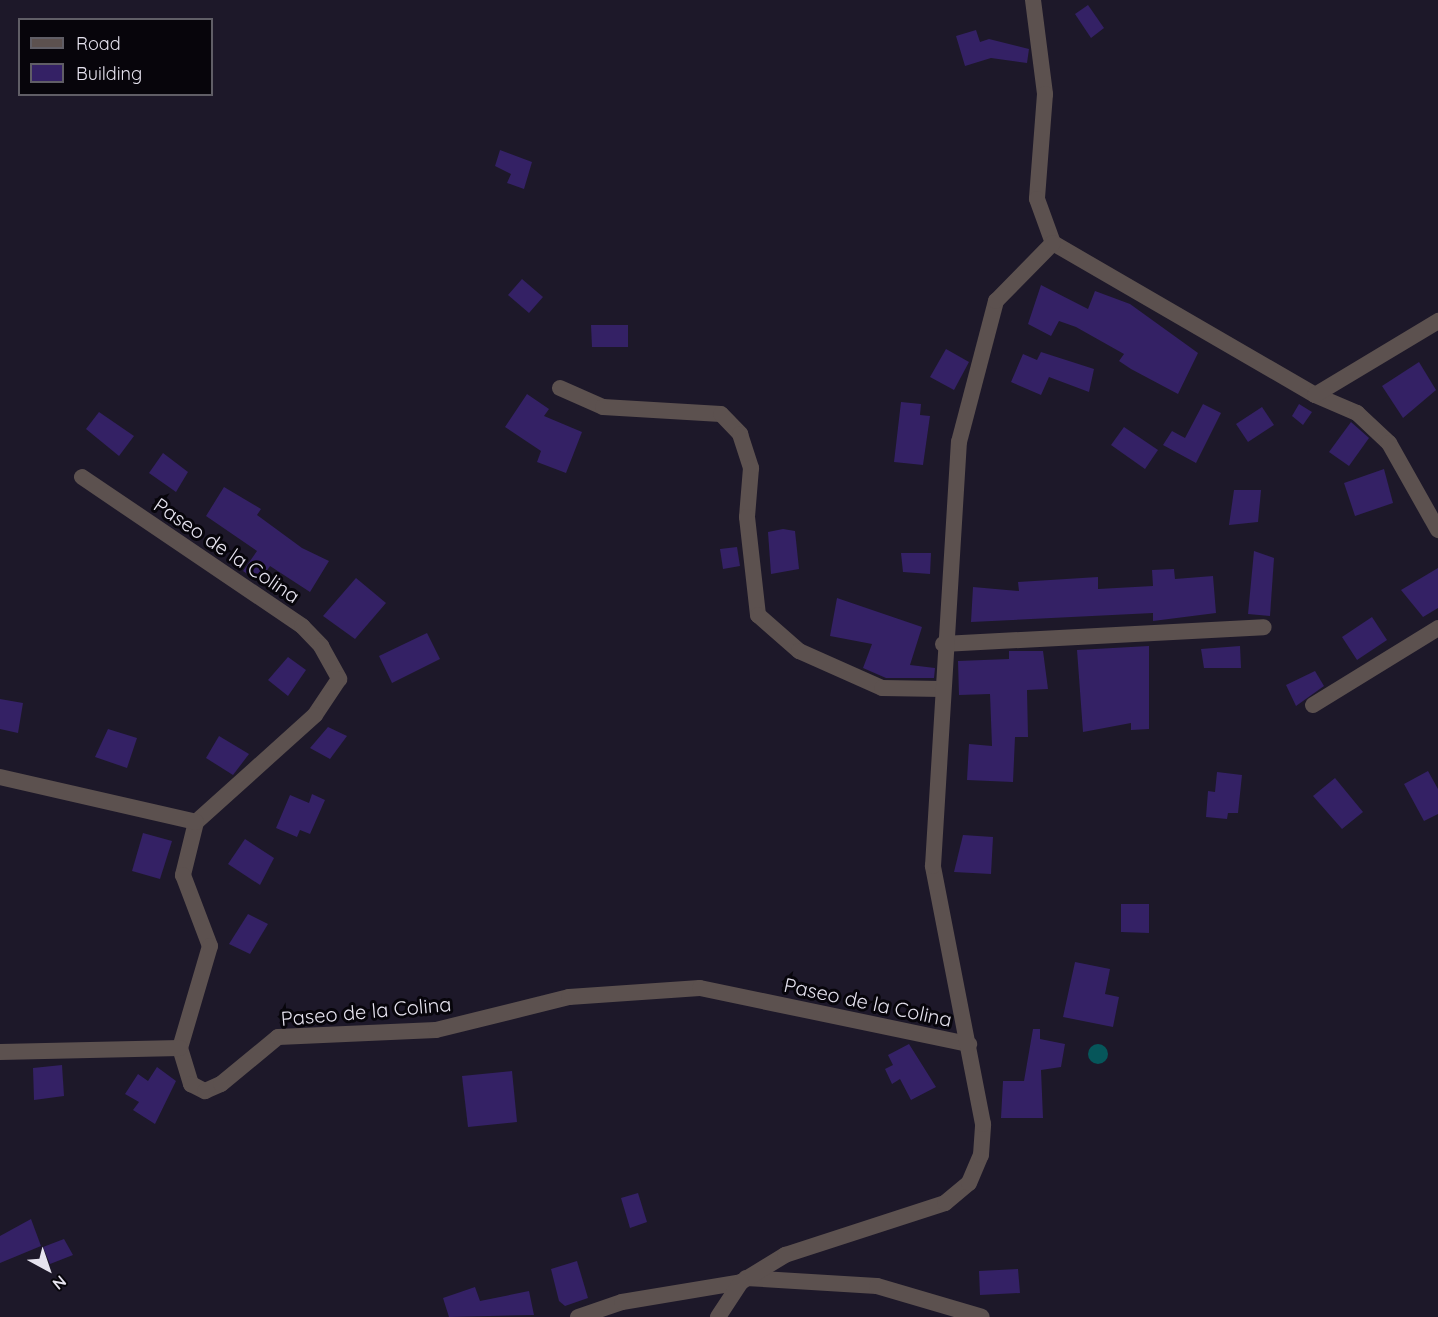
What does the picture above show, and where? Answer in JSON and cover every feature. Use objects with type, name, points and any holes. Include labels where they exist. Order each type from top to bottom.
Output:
[{"type":"street","points":[[1033,0],[1045,94],[1036,199],[1053,243],[1315,395],[1357,413],[1389,443],[1438,530]]},
{"type":"street","points":[[718,1317],[743,1280],[785,1255],[945,1203],[969,1183],[981,1155],[983,1124],[933,866],[943,644],[958,442],[996,301],[1053,243]]},
{"type":"street","points":[[1315,395],[1438,321]]},
{"type":"street","points":[[560,388],[603,407],[722,414],[740,434],[751,468],[747,518],[758,615],[799,651],[882,688],[942,689]]},
{"type":"street","name":"Paseo de la Colina","points":[[82,477],[302,626],[335,666],[339,680],[315,715],[196,822]]},
{"type":"street","points":[[943,644],[1264,627]]},
{"type":"street","points":[[1313,705],[1438,628]]},
{"type":"street","points":[[0,777],[196,822],[183,875],[210,946],[180,1048],[0,1052]]},
{"type":"street","name":"Paseo de la Colina","points":[[180,1048],[190,1084],[205,1091],[278,1037],[436,1029],[569,997],[699,988],[969,1044]]},
{"type":"street","points":[[578,1317],[622,1302],[743,1280],[878,1286],[982,1317]]},
{"type":"shaded area","points":[[1098,1044],[1105,1047],[1108,1054],[1105,1061],[1098,1064],[1091,1061],[1088,1054],[1091,1047]]},
{"type":"building","points":[[1088,5],[1104,28],[1091,38],[1075,14]]},
{"type":"building","points":[[976,30],[980,42],[989,39],[1029,49],[1027,63],[991,58],[965,66],[956,36]]},
{"type":"building","points":[[500,150],[532,162],[524,189],[507,183],[511,174],[495,166]]},
{"type":"building","points":[[522,279],[543,297],[529,313],[508,295]]},
{"type":"building","points":[[1041,285],[1088,309],[1095,291],[1130,304],[1198,353],[1178,394],[1131,369],[1119,361],[1124,354],[1076,327],[1059,321],[1051,336],[1028,324]]},
{"type":"building","points":[[591,325],[628,325],[628,347],[592,347]]},
{"type":"building","points":[[946,349],[969,362],[954,390],[930,377]]},
{"type":"building","points":[[1041,352],[1094,369],[1089,392],[1049,377],[1041,395],[1011,382],[1023,354],[1037,360]]},
{"type":"building","points":[[1419,362],[1436,390],[1403,418],[1382,386]]},
{"type":"building","points":[[527,394],[549,409],[544,416],[582,432],[566,473],[537,462],[541,451],[505,427]]},
{"type":"building","points":[[901,402],[921,404],[920,415],[930,416],[923,465],[894,462]]},
{"type":"building","points":[[1203,404],[1221,413],[1196,463],[1163,445],[1172,431],[1185,438]]},
{"type":"building","points":[[1299,404],[1312,412],[1303,425],[1292,416]]},
{"type":"building","points":[[1262,407],[1274,425],[1248,442],[1236,424]]},
{"type":"building","points":[[99,412],[134,436],[119,456],[86,429]]},
{"type":"building","points":[[1351,422],[1369,438],[1349,466],[1329,452]]},
{"type":"building","points":[[1124,427],[1158,450],[1145,469],[1111,445]]},
{"type":"building","points":[[163,453],[188,472],[176,492],[149,473]]},
{"type":"building","points":[[1384,469],[1393,503],[1355,516],[1344,483]]},
{"type":"building","points":[[224,487],[261,509],[257,515],[302,548],[329,561],[310,592],[270,566],[259,582],[243,571],[257,551],[206,516]]},
{"type":"building","points":[[1234,490],[1261,490],[1258,522],[1229,525]]},
{"type":"building","points":[[783,529],[795,531],[799,569],[771,574],[768,532]]},
{"type":"building","points":[[737,547],[740,566],[723,569],[720,549]]},
{"type":"building","points":[[1254,551],[1274,558],[1270,616],[1248,614]]},
{"type":"building","points":[[901,553],[931,553],[930,574],[903,572]]},
{"type":"building","points":[[1438,568],[1438,608],[1423,617],[1401,590]]},
{"type":"building","points":[[1174,569],[1175,579],[1213,576],[1216,613],[1153,621],[1153,613],[971,622],[973,587],[1019,591],[1018,582],[1098,577],[1098,589],[1153,586],[1152,570]]},
{"type":"building","points":[[356,578],[386,603],[355,639],[323,616]]},
{"type":"building","points":[[837,598],[922,627],[910,665],[935,668],[934,678],[886,678],[863,668],[872,644],[830,636]]},
{"type":"building","points":[[1372,617],[1387,640],[1357,660],[1342,637]]},
{"type":"building","points":[[427,633],[440,659],[392,683],[379,656]]},
{"type":"building","points":[[1149,646],[1149,729],[1131,730],[1131,723],[1083,732],[1077,650]]},
{"type":"building","points":[[1240,646],[1241,668],[1204,668],[1201,649]]},
{"type":"building","points":[[1009,651],[1043,651],[1048,689],[1027,690],[1028,737],[1015,737],[1013,782],[967,780],[969,744],[992,746],[990,694],[959,695],[958,661],[1009,659]]},
{"type":"building","points":[[288,657],[306,670],[288,696],[268,680]]},
{"type":"building","points":[[1315,671],[1324,686],[1296,706],[1286,685]]},
{"type":"building","points":[[0,699],[23,703],[18,733],[0,729]]},
{"type":"building","points":[[328,727],[347,736],[330,759],[310,748]]},
{"type":"building","points":[[108,729],[137,738],[127,768],[95,757]]},
{"type":"building","points":[[219,736],[249,754],[233,775],[206,758]]},
{"type":"building","points":[[1428,771],[1438,789],[1438,814],[1424,821],[1404,784]]},
{"type":"building","points":[[1217,772],[1242,775],[1238,813],[1228,813],[1227,819],[1206,817],[1208,791],[1215,792]]},
{"type":"building","points":[[1335,778],[1363,812],[1342,829],[1313,796]]},
{"type":"building","points":[[312,794],[325,800],[310,834],[300,830],[297,837],[276,828],[290,795],[309,803]]},
{"type":"building","points":[[143,833],[172,841],[160,879],[132,871]]},
{"type":"building","points":[[963,835],[993,837],[991,874],[954,872]]},
{"type":"building","points":[[245,839],[274,858],[260,885],[228,864]]},
{"type":"building","points":[[1121,904],[1149,904],[1149,933],[1121,932]]},
{"type":"building","points":[[248,914],[268,924],[250,954],[229,944]]},
{"type":"building","points":[[1075,962],[1110,969],[1105,994],[1119,997],[1113,1027],[1063,1017]]},
{"type":"building","points":[[1033,1029],[1040,1029],[1040,1039],[1065,1044],[1061,1067],[1041,1070],[1043,1118],[1001,1118],[1003,1081],[1024,1081]]},
{"type":"building","points":[[909,1044],[936,1087],[911,1100],[900,1079],[892,1084],[885,1069],[893,1065],[888,1055]]},
{"type":"building","points":[[62,1065],[64,1096],[34,1100],[33,1068]]},
{"type":"building","points":[[157,1067],[176,1081],[155,1124],[133,1110],[139,1102],[125,1094],[138,1074],[148,1081]]},
{"type":"building","points":[[512,1071],[517,1122],[468,1127],[462,1076]]},
{"type":"building","points":[[638,1193],[647,1222],[630,1228],[621,1198]]},
{"type":"building","points":[[31,1219],[41,1246],[0,1263],[0,1236]]},
{"type":"building","points":[[64,1239],[73,1255],[50,1264],[43,1247]]},
{"type":"building","points":[[577,1261],[588,1298],[565,1306],[559,1301],[551,1269]]},
{"type":"building","points":[[1018,1269],[1020,1293],[980,1295],[979,1271]]},
{"type":"building","points":[[475,1287],[480,1301],[529,1291],[534,1315],[449,1317],[443,1298]]}]
